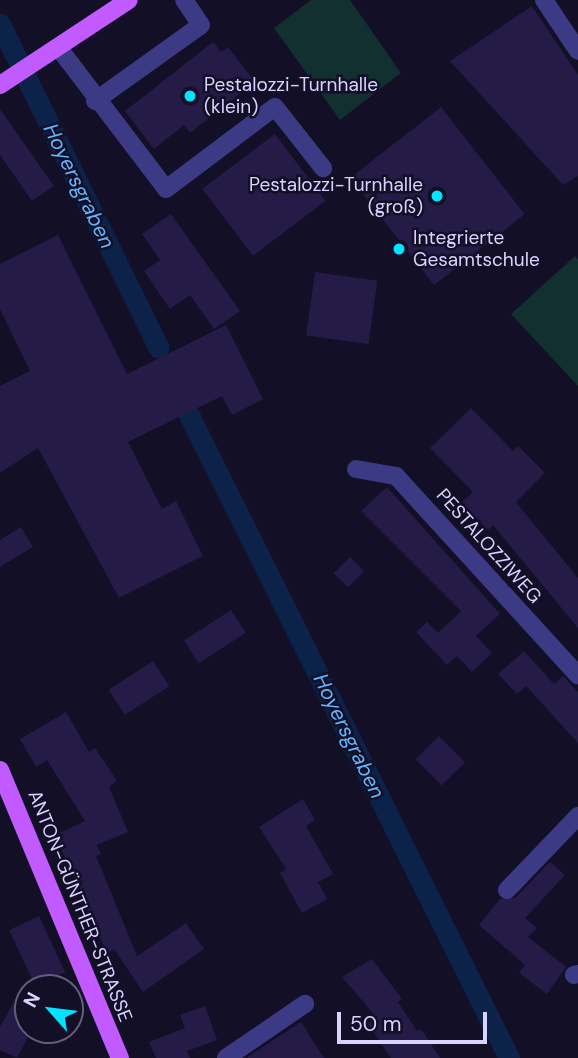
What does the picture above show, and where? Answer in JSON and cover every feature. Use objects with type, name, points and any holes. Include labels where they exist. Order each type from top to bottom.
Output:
[{"type":"main road","points":[[3,83],[130,0]]},
{"type":"main road","name":"ANTON-GÜNTHER-STRASSE","points":[[0,770],[5,792],[120,1058]]},
{"type":"street","points":[[95,101],[201,25],[184,0]]},
{"type":"street","points":[[544,0],[578,51]]},
{"type":"street","points":[[58,47],[95,101],[166,189],[275,107],[323,168]]},
{"type":"street","name":"PESTALOZZIWEG","points":[[356,469],[396,476],[578,675]]},
{"type":"street","points":[[507,890],[578,816]]},
{"type":"street","points":[[226,1058],[305,1004]]},
{"type":"green space","points":[[311,0],[350,0],[401,73],[340,120],[274,28]]},
{"type":"green space","points":[[575,256],[578,259],[578,386],[511,314]]},
{"type":"building","points":[[532,6],[578,75],[578,176],[563,185],[450,61]]},
{"type":"building","name":"Pestalozzi-Turnhalle (klein)","points":[[213,42],[221,52],[228,47],[255,82],[190,133],[184,125],[154,149],[125,111]]},
{"type":"building","name":"Pestalozzi-Turnhalle (groß)","points":[[441,107],[525,214],[434,285],[350,178]]},
{"type":"building","points":[[0,109],[54,186],[32,201],[0,155]]},
{"type":"building","points":[[275,134],[326,201],[253,256],[202,189]]},
{"type":"building","points":[[171,214],[240,311],[214,329],[190,295],[170,309],[144,271],[160,260],[142,234]]},
{"type":"building","points":[[58,235],[127,374],[226,325],[263,399],[232,415],[222,396],[128,442],[162,509],[176,501],[203,556],[119,598],[38,448],[0,473],[0,386],[30,371],[0,309],[0,264]]},
{"type":"building","points":[[315,272],[377,281],[368,344],[306,335]]},
{"type":"building","points":[[471,408],[513,451],[518,446],[545,473],[516,502],[578,578],[578,628],[493,525],[488,530],[461,503],[473,492],[430,448]]},
{"type":"building","points":[[387,487],[500,614],[476,636],[492,653],[472,672],[457,656],[447,665],[416,632],[427,622],[438,633],[461,611],[361,511]]},
{"type":"building","points":[[21,527],[33,547],[0,567],[0,540]]},
{"type":"building","points":[[350,557],[364,571],[348,587],[334,573]]},
{"type":"building","points":[[231,610],[246,633],[199,663],[184,640]]},
{"type":"building","points":[[524,651],[554,684],[563,676],[578,692],[578,743],[526,686],[517,694],[498,674]]},
{"type":"building","points":[[153,661],[169,686],[125,715],[109,690]]},
{"type":"building","points":[[66,712],[89,752],[95,748],[117,781],[109,787],[128,832],[97,845],[101,854],[96,856],[137,956],[186,923],[204,949],[143,992],[114,949],[107,953],[55,835],[85,821],[47,760],[36,767],[20,739]]},
{"type":"building","points":[[439,736],[465,762],[442,785],[416,759]]},
{"type":"building","points":[[303,799],[315,820],[306,826],[333,874],[318,882],[327,899],[302,913],[280,873],[286,869],[259,827]]},
{"type":"building","points":[[550,862],[565,875],[525,918],[537,928],[528,937],[566,967],[547,994],[519,973],[525,965],[479,925],[500,899],[515,898]]},
{"type":"building","points":[[39,916],[65,972],[30,974],[9,930]]},
{"type":"building","points":[[372,959],[402,999],[398,1002],[417,1031],[421,1029],[440,1058],[391,1058],[368,1024],[377,1018],[342,977]]},
{"type":"building","points":[[14,1004],[14,1044],[24,1044],[17,1058],[0,1050],[0,1027]]},
{"type":"building","points":[[205,1006],[217,1040],[187,1051],[190,1058],[156,1058],[149,1042],[185,1028],[180,1015]]},
{"type":"building","points":[[301,1022],[324,1058],[246,1058]]},
{"type":"waterway","name":"Hoyersgraben","points":[[0,24],[158,347]]},
{"type":"waterway","name":"Hoyersgraben","points":[[189,415],[509,1058]]},
{"type":"place","name":"Pestalozzi-Turnhalle (klein)","points":[[190,96]]},
{"type":"place","name":"Pestalozzi-Turnhalle (groß)","points":[[437,196]]},
{"type":"place","name":"Integrierte Gesamtschule","points":[[399,249]]}]
